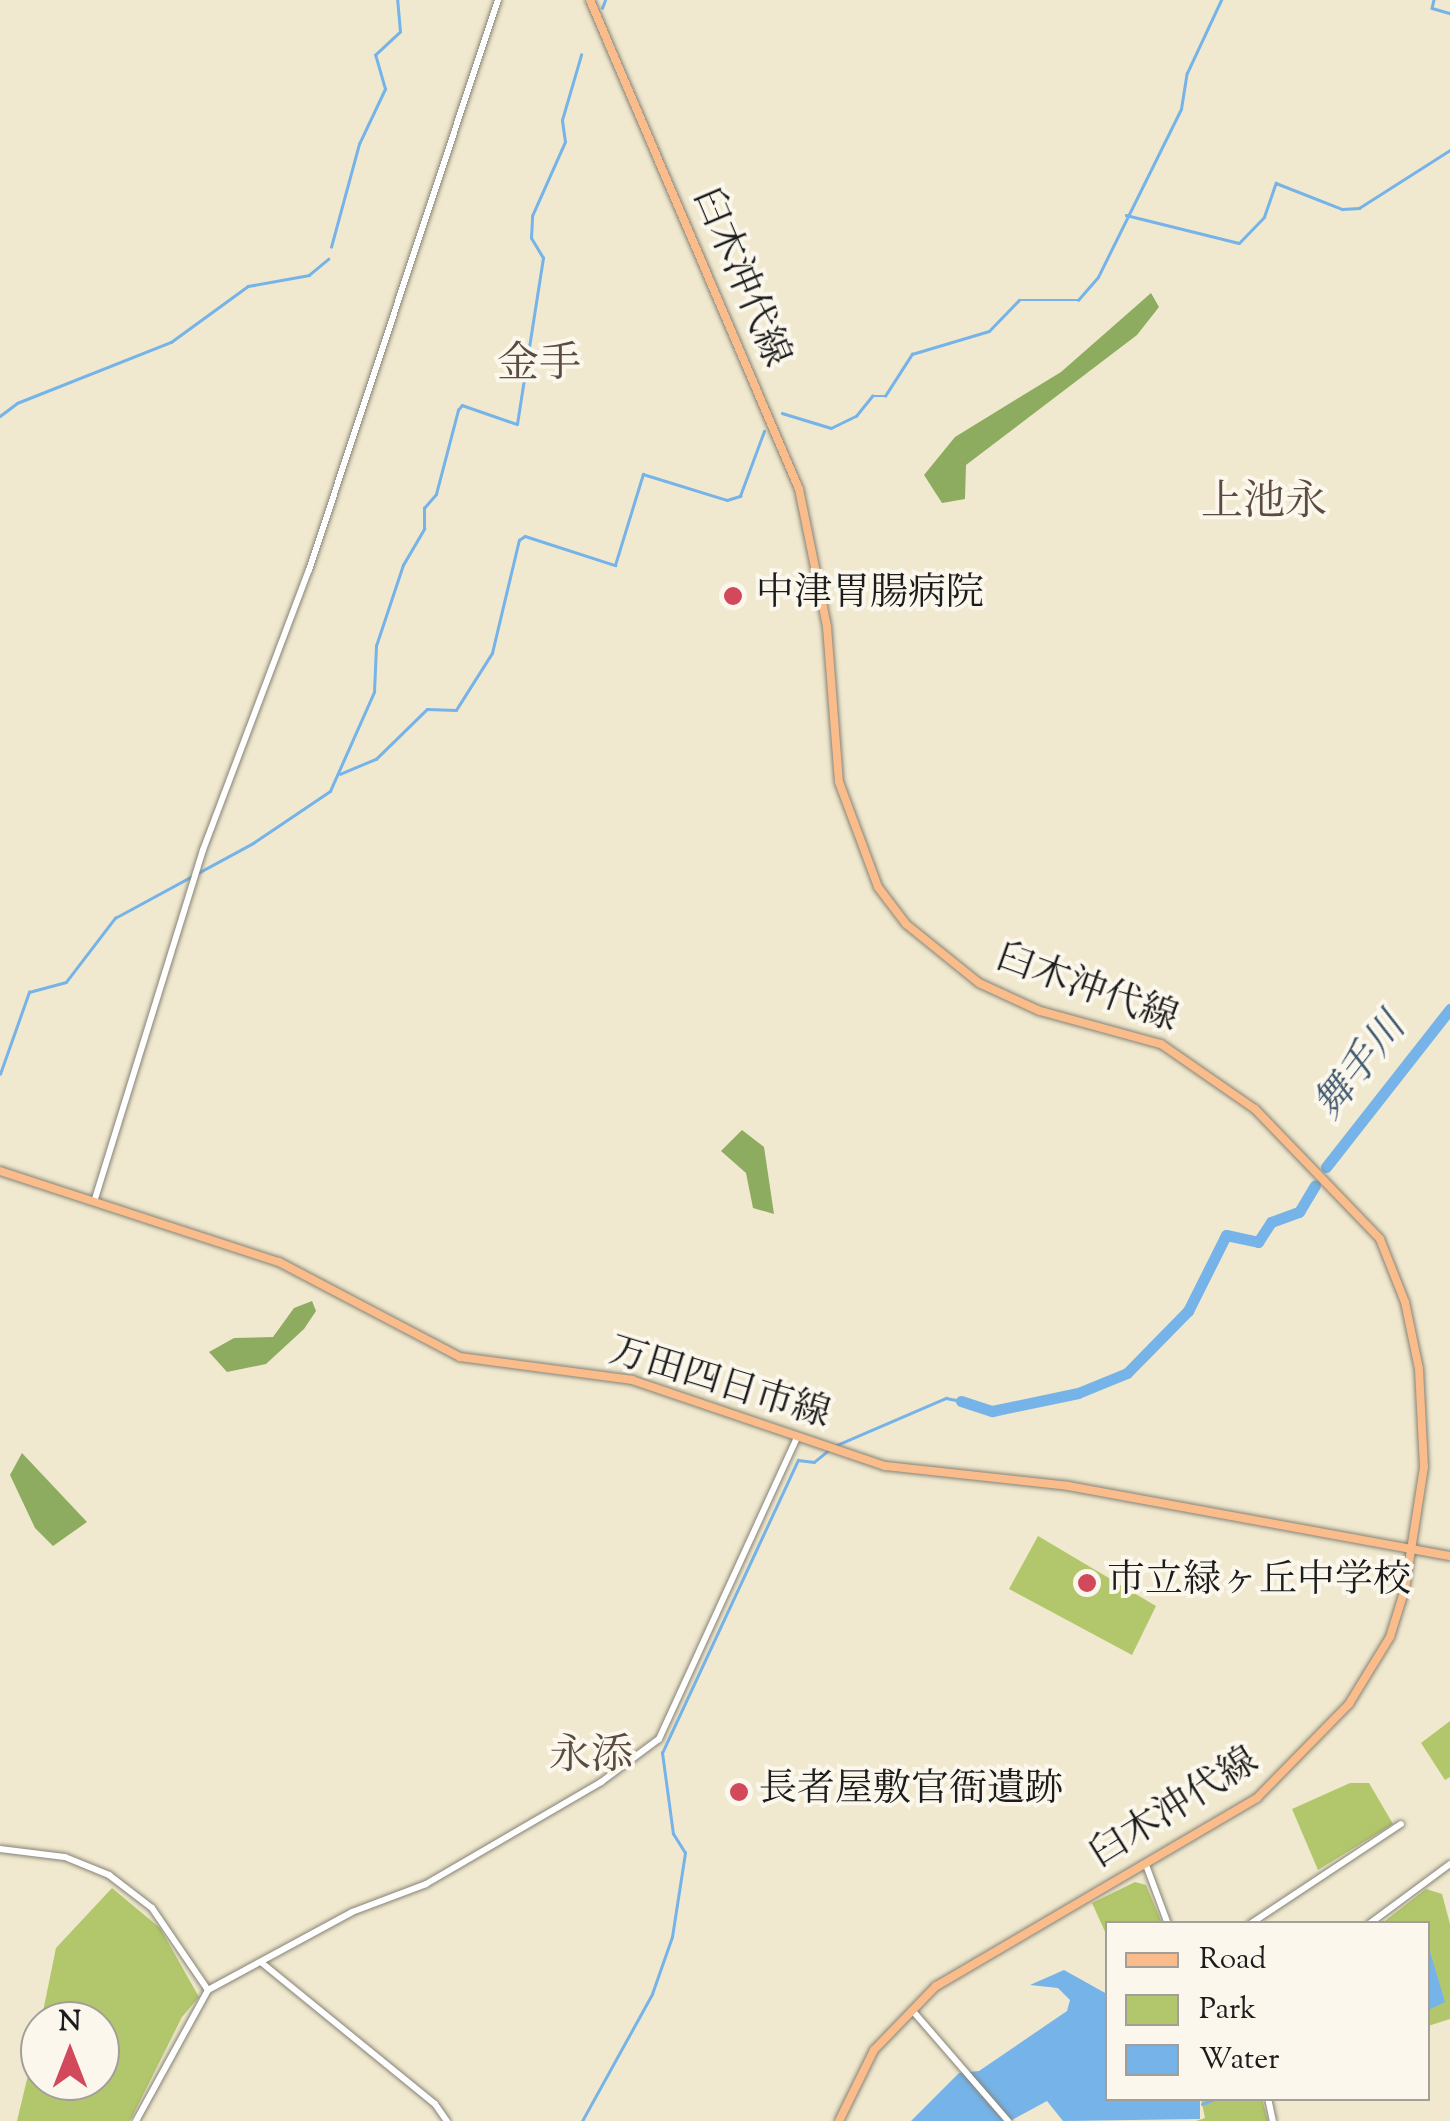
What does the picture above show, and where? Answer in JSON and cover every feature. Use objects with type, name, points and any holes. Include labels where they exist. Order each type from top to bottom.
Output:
[{"type":"main road","name":"臼木沖代線","points":[[590,0],[799,489],[827,627],[839,782],[873,878],[906,924],[979,983],[1040,1011],[1153,1040],[1220,1080],[1369,1222],[1393,1264],[1419,1368],[1424,1467],[1412,1549],[1390,1637],[1330,1727],[1257,1798],[958,1972],[911,2009],[874,2050],[840,2121]]},
{"type":"main road","name":"万田四日市線","points":[[0,1172],[280,1262],[460,1357],[632,1380],[886,1466],[1068,1486],[1450,1556]]},
{"type":"street","points":[[94,1203],[202,850],[309,570],[498,0]]},
{"type":"street","points":[[136,2121],[208,1990],[352,1912],[426,1884],[600,1782],[658,1738],[798,1435]]},
{"type":"street","points":[[1255,1921],[1402,1824]]},
{"type":"street","points":[[0,1849],[65,1857],[109,1874],[152,1908],[208,1990]]},
{"type":"street","points":[[1373,1921],[1450,1864]]},
{"type":"street","points":[[1146,1865],[1167,1921]]},
{"type":"street","points":[[262,1963],[436,2104],[447,2121]]},
{"type":"street","points":[[911,2009],[1008,2121]]},
{"type":"green space","points":[[1151,293],[1159,307],[1137,335],[966,465],[965,499],[942,503],[924,475],[955,437],[1061,372]]},
{"type":"green space","points":[[742,1130],[764,1147],[774,1214],[753,1208],[746,1173],[721,1151]]},
{"type":"green space","points":[[312,1301],[316,1311],[304,1329],[266,1364],[227,1372],[209,1352],[234,1338],[273,1337],[294,1308]]},
{"type":"green space","points":[[22,1453],[87,1522],[53,1546],[35,1528],[10,1475]]},
{"type":"green space","points":[[1038,1536],[1156,1606],[1132,1655],[1009,1589]]},
{"type":"green space","points":[[1450,1721],[1450,1777],[1445,1780],[1421,1743]]},
{"type":"green space","points":[[1350,1783],[1369,1783],[1393,1824],[1318,1870],[1292,1809]]},
{"type":"green space","points":[[1135,1882],[1146,1885],[1161,1921],[1105,1921],[1105,1932],[1092,1903]]},
{"type":"green space","points":[[112,1888],[160,1928],[199,1997],[182,2017],[130,2121],[17,2121],[22,2101],[120,2101],[120,2001],[45,2001],[56,1948]]},
{"type":"green space","points":[[1426,1889],[1442,1894],[1450,1924],[1450,2019],[1430,2025],[1430,1921],[1385,1921]]},
{"type":"green space","points":[[1201,2101],[1263,2101],[1268,2121],[1196,2121],[1205,2118]]},
{"type":"water","points":[[1430,1952],[1445,2002],[1430,2009]]},
{"type":"water","points":[[1064,1970],[1105,1993],[1105,2101],[1200,2101],[1200,2119],[1063,2121],[1047,2101],[1010,2121],[911,2121],[959,2073],[979,2071],[1067,2011],[1070,2000],[1058,1988],[1030,1985]]},
{"type":"waterway","points":[[331,247],[359,144],[385,89],[375,55],[400,32],[397,0]]},
{"type":"waterway","points":[[602,8],[605,0]]},
{"type":"waterway","points":[[782,413],[831,428],[856,416],[872,396],[885,396],[912,354],[989,331],[1019,300],[1078,300],[1098,277],[1181,109],[1187,73],[1221,0]]},
{"type":"waterway","points":[[1434,0],[1432,8],[1450,13]]},
{"type":"waterway","points":[[0,1074],[29,992],[66,982],[115,918],[253,843],[330,791],[374,692],[376,646],[403,565],[424,529],[424,508],[436,494],[458,410],[462,405],[517,424],[543,258],[531,238],[532,216],[565,142],[562,120],[581,55]]},
{"type":"waterway","points":[[1126,215],[1239,243],[1264,217],[1276,183],[1342,209],[1359,208],[1450,150]]},
{"type":"waterway","points":[[0,416],[17,403],[171,342],[248,286],[309,275],[328,259]]},
{"type":"waterway","points":[[340,774],[376,759],[427,709],[456,710],[492,653],[519,540],[525,536],[615,565],[643,474],[727,500],[740,496],[764,431]]},
{"type":"waterway","name":"舞手川","points":[[1326,1167],[1450,1009]]},
{"type":"waterway","name":"舞手川","points":[[961,1401],[992,1411],[1078,1393],[1127,1373],[1188,1311],[1226,1235],[1258,1242],[1271,1222],[1299,1212],[1315,1185]]},
{"type":"waterway","points":[[837,1445],[946,1398],[961,1401]]},
{"type":"waterway","points":[[582,2121],[652,1994],[672,1937],[685,1853],[673,1834],[662,1753],[798,1460],[814,1462],[830,1449]]},
{"type":"waterway","points":[[1202,2104],[1210,2101]]},
{"type":"place","name":"中津胃腸病院","points":[[733,596]]},
{"type":"place","name":"市立緑ヶ丘中学校","points":[[1087,1583]]},
{"type":"place","name":"長者屋敷官衙遺跡","points":[[739,1792]]},
{"type":"district","name":"金手","points":[[539,366]]},
{"type":"district","name":"上池永","points":[[1264,504]]},
{"type":"district","name":"永添","points":[[591,1758]]}]
